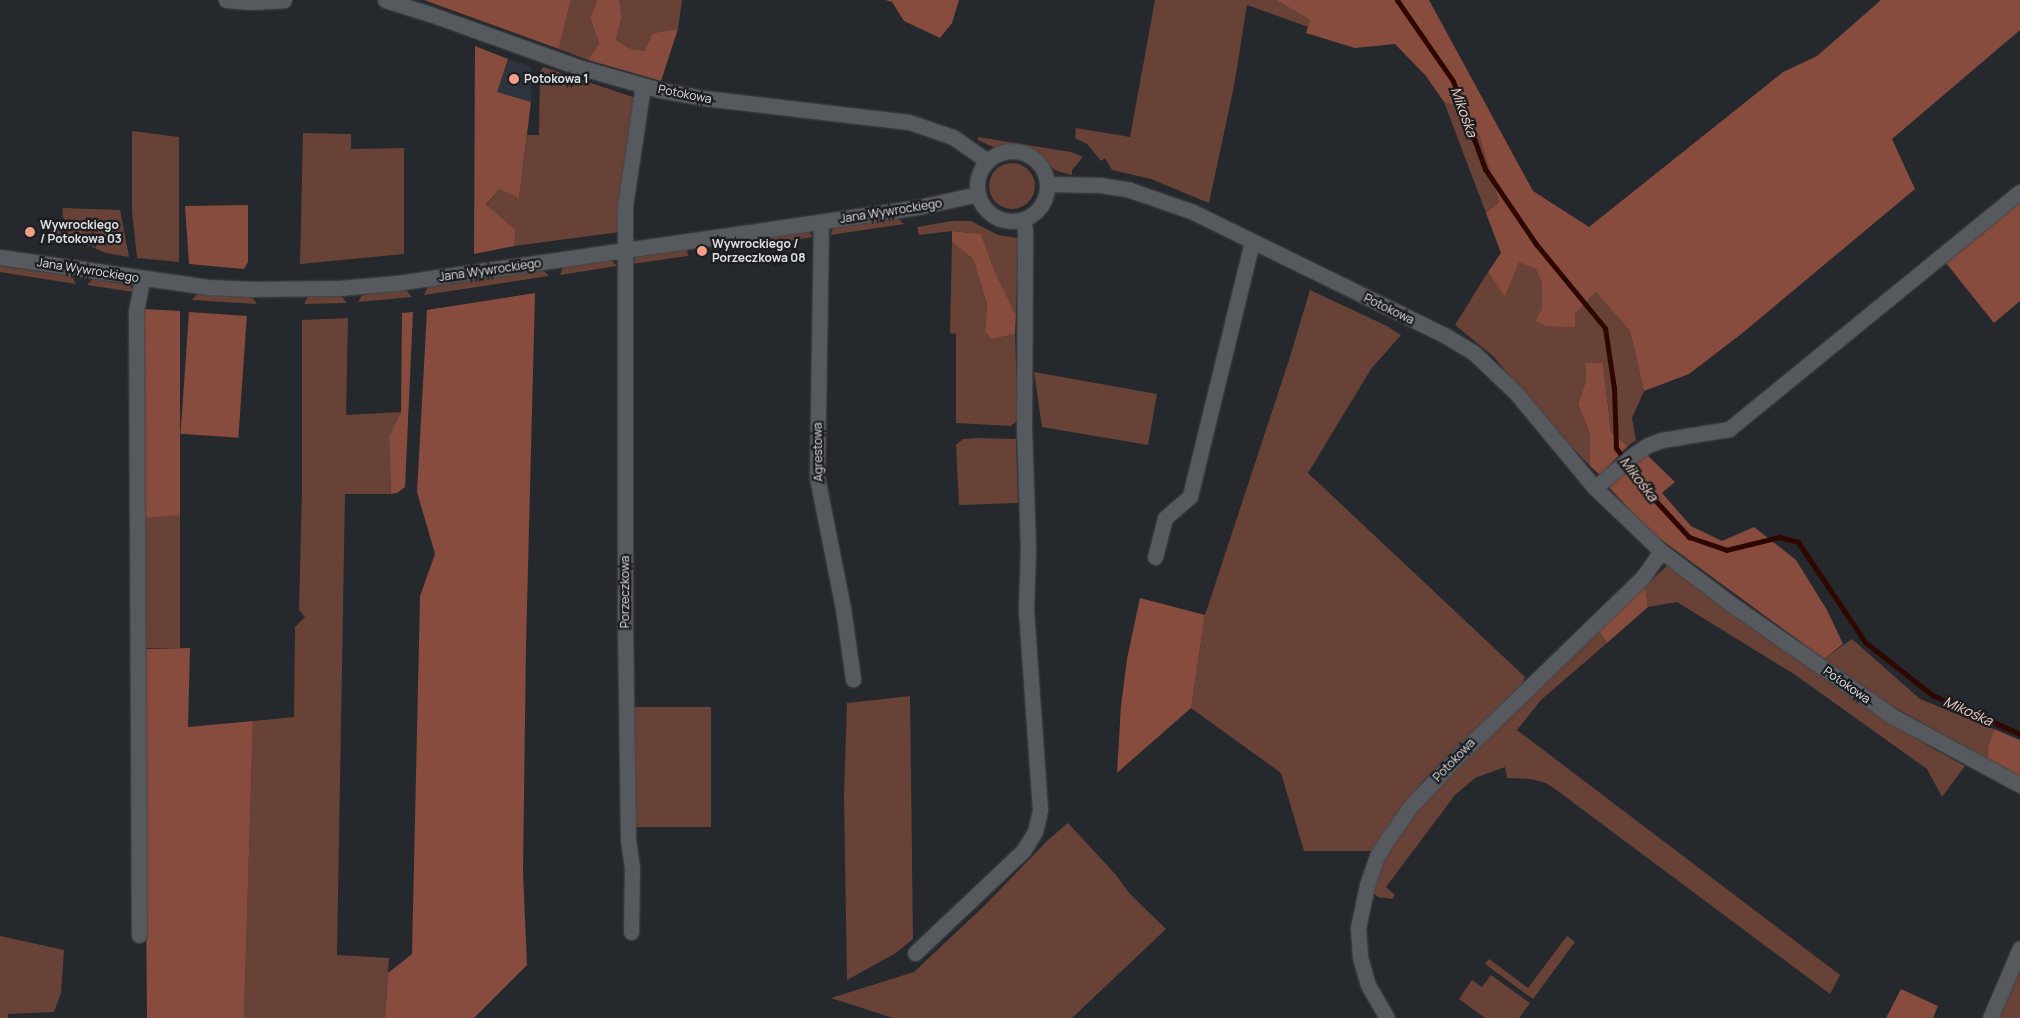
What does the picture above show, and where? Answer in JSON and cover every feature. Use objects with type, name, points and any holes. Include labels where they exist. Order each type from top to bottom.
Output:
[{"type":"street","points":[[226,0],[250,2],[284,0]]},
{"type":"street","name":"Potokowa","points":[[385,0],[576,66],[643,86],[704,98],[909,122],[952,137],[987,161]]},
{"type":"street","name":"Porzeczkowa","points":[[631,932],[632,868],[628,838],[625,611],[625,206],[643,86]]},
{"type":"street","points":[[1011,151],[1029,155],[1042,167],[1047,184],[1046,196],[1041,206],[1033,214],[1023,219],[1011,221],[1000,219],[990,213],[982,205],[978,194],[978,176],[987,161],[1002,152],[1011,151]]},
{"type":"street","name":"Potokowa","points":[[1047,184],[1100,186],[1130,190],[1193,212],[1446,336],[1474,353],[1516,393],[1595,488],[1661,551],[1734,606],[1892,716],[2020,785]]},
{"type":"street","points":[[1595,488],[1627,460],[1648,445],[1662,440],[1729,429],[2020,192]]},
{"type":"street","name":"Jana Wywrockiego","points":[[0,258],[142,278],[253,289],[340,288],[396,283],[625,251],[935,204],[978,194]]},
{"type":"street","points":[[915,953],[1023,852],[1035,832],[1040,810],[1026,609],[1028,548],[1024,420],[1025,231],[1023,219]]},
{"type":"street","name":"Agrestowa","points":[[821,222],[817,477],[844,608],[853,679]]},
{"type":"street","points":[[1155,557],[1165,518],[1190,496],[1252,242]]},
{"type":"street","points":[[139,935],[136,312],[142,278]]},
{"type":"street","name":"Potokowa","points":[[1387,1018],[1368,985],[1360,958],[1358,928],[1367,885],[1377,856],[1409,808],[1452,762],[1644,577],[1661,551]]},
{"type":"street","points":[[1990,1018],[2020,948]]},
{"type":"shaded area","points":[[424,0],[571,0],[559,49]]},
{"type":"shaded area","points":[[571,0],[597,0],[590,18],[599,43],[588,60],[559,49]]},
{"type":"shaded area","points":[[597,0],[619,0],[622,17],[616,40],[631,49],[644,51],[653,33],[678,29],[661,81],[588,60],[599,43],[590,18]]},
{"type":"shaded area","points":[[619,0],[682,0],[678,29],[653,33],[644,51],[631,49],[616,40],[622,17]]},
{"type":"shaded area","points":[[885,0],[959,0],[952,23],[940,38],[904,21],[892,2]]},
{"type":"shaded area","points":[[1155,0],[1276,0],[1310,20],[1308,27],[1247,5],[1234,86],[1209,203],[1151,179],[1112,170],[1105,158],[1101,161],[1087,144],[1075,138],[1076,128],[1130,137]]},
{"type":"shaded area","points":[[1276,0],[1429,0],[1533,191],[1589,227],[1783,72],[1817,56],[1881,0],[2020,0],[2020,30],[1892,139],[1915,189],[1740,335],[1689,374],[1644,391],[1630,331],[1596,292],[1575,314],[1575,327],[1547,326],[1535,321],[1542,308],[1542,283],[1536,269],[1519,262],[1505,296],[1488,272],[1501,253],[1486,213],[1499,202],[1479,135],[1454,105],[1444,102],[1426,76],[1395,44],[1355,48],[1306,33],[1310,20]]},
{"type":"shaded area","points":[[475,46],[508,59],[497,92],[531,102],[519,198],[499,189],[486,205],[516,230],[514,246],[474,254]]},
{"type":"shaded area","points":[[508,59],[531,66],[531,102],[496,92]]},
{"type":"shaded area","points":[[543,67],[636,98],[620,232],[514,246],[516,230],[486,206],[499,189],[519,197],[527,135],[539,135],[540,72]]},
{"type":"shaded area","points":[[1444,102],[1454,105],[1479,135],[1499,202],[1486,213]]},
{"type":"shaded area","points":[[132,131],[179,137],[179,262],[137,258],[132,210]]},
{"type":"shaded area","points":[[303,133],[351,134],[351,149],[404,148],[404,254],[300,264]]},
{"type":"shaded area","points":[[978,137],[1071,152],[1083,157],[1072,170],[1072,175],[1055,170],[1029,149],[1013,146],[993,147],[978,140]]},
{"type":"shaded area","points":[[1007,163],[1017,163],[1031,173],[1035,186],[1031,199],[1025,205],[1017,209],[1007,209],[993,199],[989,191],[989,181],[999,167]]},
{"type":"shaded area","points":[[2020,202],[2020,301],[1994,323],[1946,263]]},
{"type":"shaded area","points":[[248,205],[248,262],[244,269],[189,264],[185,206]]},
{"type":"shaded area","points":[[63,208],[120,210],[129,257],[106,253],[87,245],[48,238],[53,224],[62,224]]},
{"type":"shaded area","points":[[897,218],[904,224],[830,235],[834,227]]},
{"type":"shaded area","points":[[952,221],[971,221],[998,235],[1018,238],[1016,315],[995,272],[981,234],[952,231],[919,235],[917,227]]},
{"type":"shaded area","points":[[808,231],[813,237],[755,246],[759,238]]},
{"type":"shaded area","points":[[952,231],[981,234],[995,272],[1016,315],[1015,334],[992,339],[985,332],[987,304],[973,259],[952,242]]},
{"type":"shaded area","points":[[952,242],[973,259],[987,304],[985,332],[992,339],[1015,334],[1018,420],[1011,426],[956,423],[956,334],[950,333]]},
{"type":"shaded area","points":[[687,249],[688,256],[631,264],[636,257]]},
{"type":"shaded area","points":[[611,260],[617,266],[560,275],[563,267]]},
{"type":"shaded area","points":[[1519,261],[1536,269],[1542,283],[1542,308],[1535,321],[1575,314],[1596,292],[1630,331],[1644,391],[1632,418],[1636,440],[1628,446],[1611,432],[1603,363],[1585,363],[1586,380],[1578,404],[1590,434],[1590,466],[1550,425],[1493,356],[1455,325],[1488,272],[1505,295]]},
{"type":"shaded area","points":[[0,266],[72,276],[76,284],[0,272]]},
{"type":"shaded area","points":[[543,270],[549,276],[424,295],[428,287]]},
{"type":"shaded area","points":[[93,279],[130,285],[134,292],[87,285]]},
{"type":"shaded area","points":[[406,290],[412,297],[358,302],[362,295]]},
{"type":"shaded area","points":[[1310,290],[1387,326],[1401,335],[1371,369],[1308,473],[1525,677],[1523,683],[1425,779],[1394,818],[1374,851],[1304,851],[1281,773],[1191,708],[1205,615],[1289,360]]},
{"type":"shaded area","points":[[535,293],[526,646],[523,872],[527,965],[474,1018],[385,1018],[388,973],[412,954],[420,596],[435,554],[417,492],[427,310]]},
{"type":"shaded area","points":[[197,294],[252,297],[257,304],[192,300]]},
{"type":"shaded area","points":[[341,296],[347,303],[304,304],[308,297]]},
{"type":"shaded area","points":[[144,309],[180,311],[180,515],[142,518],[141,318]]},
{"type":"shaded area","points":[[189,312],[247,316],[238,438],[180,434]]},
{"type":"shaded area","points":[[413,312],[405,487],[397,493],[391,494],[389,436],[401,412],[402,313]]},
{"type":"shaded area","points":[[348,318],[346,415],[401,412],[389,436],[391,494],[345,494],[337,955],[389,958],[385,1018],[244,1018],[253,721],[294,717],[295,627],[305,617],[299,610],[302,488],[302,320]]},
{"type":"shaded area","points":[[1585,363],[1603,363],[1611,432],[1628,446],[1600,475],[1590,466],[1590,434],[1578,404],[1586,380]]},
{"type":"shaded area","points":[[1034,372],[1157,394],[1148,445],[1042,427]]},
{"type":"shaded area","points":[[963,439],[1016,439],[1018,503],[959,505],[956,445]]},
{"type":"shaded area","points":[[1644,452],[1675,482],[1662,493],[1691,526],[1722,541],[1754,527],[1796,560],[1827,610],[1843,644],[1824,659],[1648,530],[1608,486]]},
{"type":"shaded area","points":[[142,515],[180,515],[180,648],[142,648]]},
{"type":"shaded area","points":[[1668,565],[1832,684],[1932,748],[1965,766],[1942,797],[1927,769],[1794,674],[1677,602],[1648,607],[1645,586]]},
{"type":"shaded area","points":[[1645,586],[1648,607],[1607,643],[1598,630]]},
{"type":"shaded area","points":[[1140,598],[1205,615],[1191,708],[1117,773],[1121,706],[1127,659]]},
{"type":"shaded area","points":[[1598,630],[1607,643],[1541,700],[1517,730],[1840,975],[1830,994],[1555,789],[1546,783],[1531,779],[1507,778],[1505,767],[1475,778],[1455,795],[1386,887],[1395,895],[1392,899],[1378,897],[1371,890],[1386,853],[1406,823],[1424,802],[1449,774]]},
{"type":"shaded area","points":[[1852,639],[1920,699],[1994,729],[1988,746],[1987,759],[1888,704],[1824,659]]},
{"type":"shaded area","points":[[190,648],[188,727],[253,721],[244,1018],[147,1018],[144,649]]},
{"type":"shaded area","points":[[910,696],[913,939],[896,953],[847,980],[844,796],[847,703]]},
{"type":"shaded area","points":[[633,707],[711,707],[711,827],[633,827]]},
{"type":"shaded area","points":[[1994,729],[2020,740],[2020,777],[1987,759],[1988,746]]},
{"type":"shaded area","points":[[1068,823],[1116,875],[1130,894],[1166,929],[1072,1018],[893,1018],[831,998],[914,972],[984,906],[1048,840]]},
{"type":"shaded area","points":[[0,936],[64,950],[61,993],[54,1012],[8,1014],[8,1018],[0,1018]]},
{"type":"shaded area","points":[[1567,936],[1575,942],[1533,999],[1485,964],[1489,959],[1528,988]]},
{"type":"shaded area","points":[[2020,965],[2020,1018],[1997,1018]]},
{"type":"shaded area","points":[[1491,975],[1530,1003],[1519,1018],[1485,1018],[1459,999],[1472,980],[1482,987]]},
{"type":"shaded area","points":[[1901,989],[1938,1006],[1933,1018],[1886,1018]]},
{"type":"waterway","name":"Mikośka","points":[[1397,0],[1453,81],[1485,169],[1536,244],[1605,328],[1614,388],[1616,448],[1654,499],[1689,537],[1726,550],[1779,537],[1798,542],[1865,642],[1932,695],[2020,734]]},
{"type":"place","name":"Potokowa 1","points":[[514,79]]},
{"type":"place","name":"Wywrockiego / Potokowa 03","points":[[30,232]]},
{"type":"place","name":"Wywrockiego / Porzeczkowa 08","points":[[702,251]]}]
